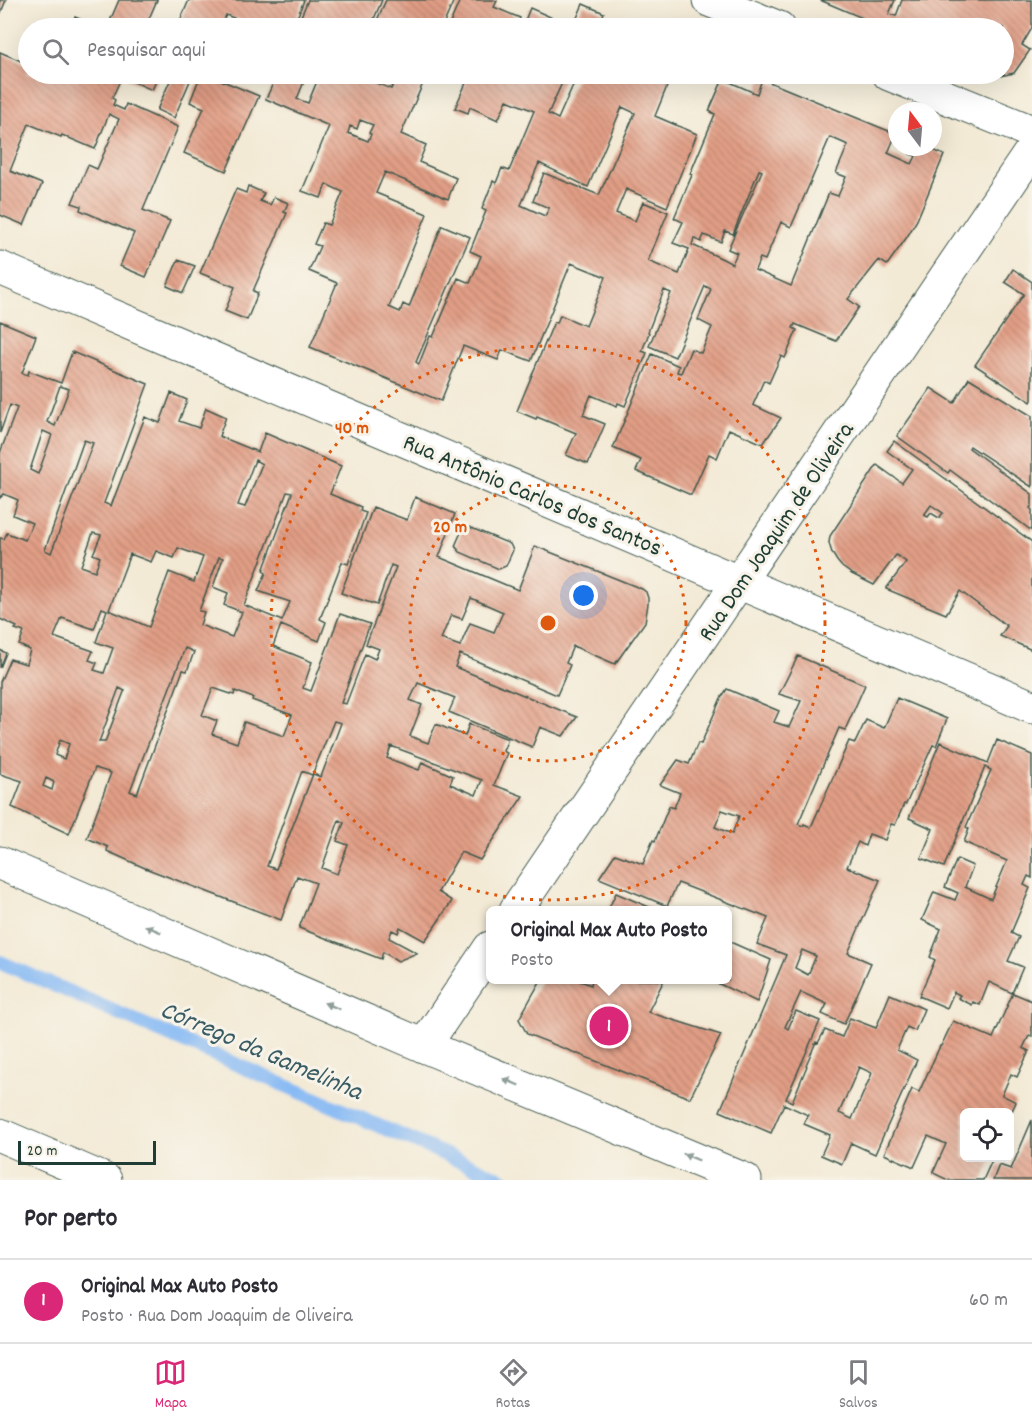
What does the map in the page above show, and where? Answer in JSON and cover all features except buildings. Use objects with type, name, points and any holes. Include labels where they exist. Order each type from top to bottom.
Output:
[{"type":"street","points":[[709,0],[754,18]]},
{"type":"street","points":[[914,84],[1032,132]]},
{"type":"street","name":"Rua Dom Joaquim de Oliveira","points":[[519,906],[1032,150]]},
{"type":"street","name":"Rua Antônio Carlos dos Santos","points":[[0,268],[1032,706]]},
{"type":"street","points":[[0,863],[424,1046],[745,1180]]},
{"type":"street","points":[[424,1046],[486,954]]},
{"type":"street","points":[[0,1135],[105,1180]]},
{"type":"waterway","name":"Córrego da Gamelinha","points":[[0,962],[504,1180]]},
{"type":"place","name":"Original Max Auto Posto","points":[[609,1026]]}]
